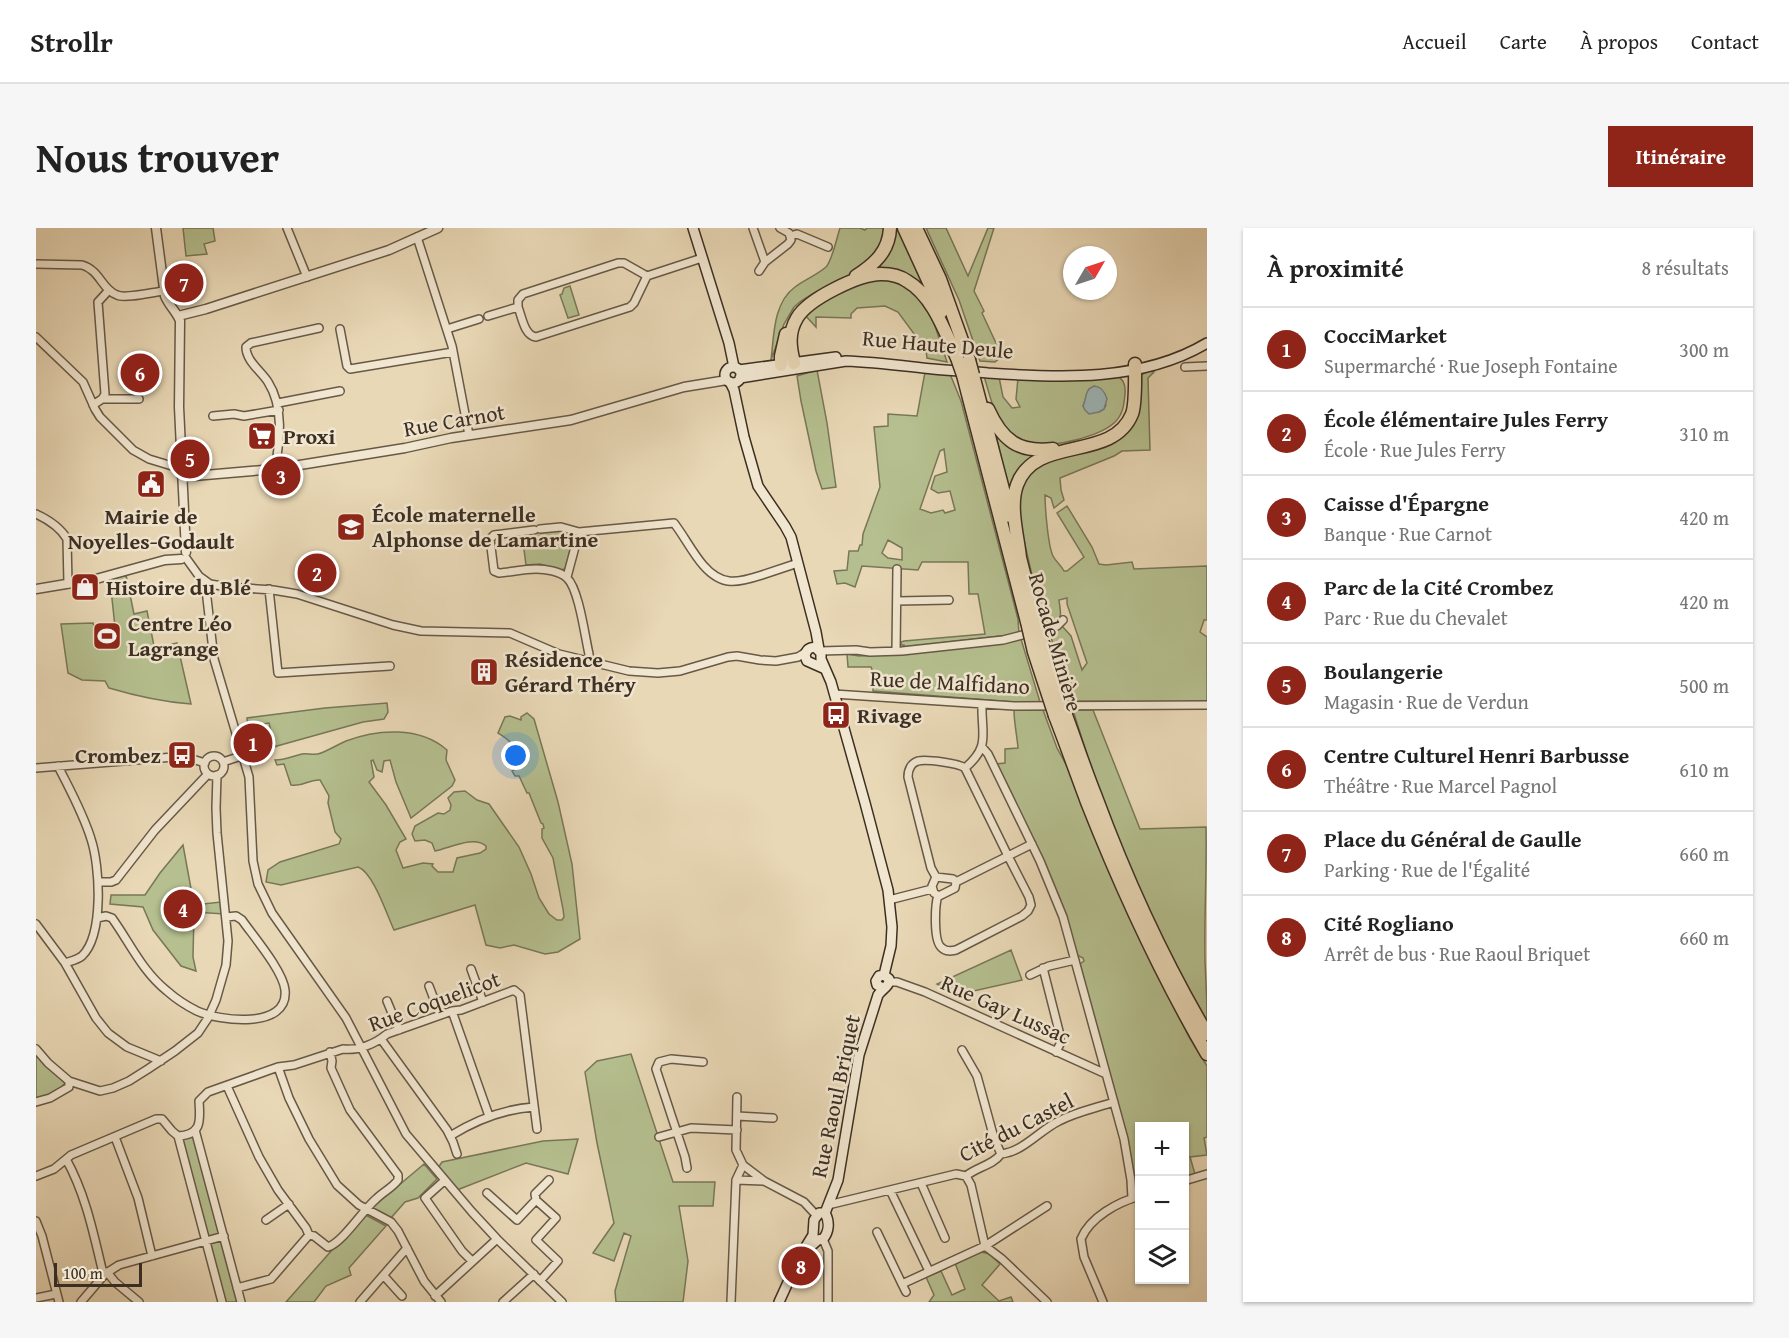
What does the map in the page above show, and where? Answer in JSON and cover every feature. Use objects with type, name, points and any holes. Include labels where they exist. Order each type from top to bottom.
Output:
[{"type":"highway","points":[[784,367],[785,336],[799,308],[811,298],[871,266],[889,242],[890,228]]},
{"type":"highway","name":"Rocade Minière","points":[[904,228],[963,359]]},
{"type":"highway","name":"Rocade Minière","points":[[916,228],[940,279],[1020,558],[1032,623]]},
{"type":"highway","points":[[784,367],[791,332],[802,310],[820,297],[861,278],[882,274],[901,278],[923,294],[963,359]]},
{"type":"highway","points":[[968,375],[1002,433],[1023,448],[1045,450],[1096,438],[1116,426],[1124,417],[1129,404],[1131,367]]},
{"type":"highway","points":[[1020,558],[1014,502],[1021,477],[1031,465],[1042,458],[1097,442],[1119,432],[1132,414],[1131,367]]},
{"type":"highway","name":"Rocade Minière","points":[[968,375],[1032,623],[1087,801],[1156,958],[1207,1053]]},
{"type":"highway","name":"Rocade Minière","points":[[1060,715],[1131,881],[1167,958],[1207,1034]]},
{"type":"main road","name":"Rue Raoul Briquet","points":[[695,229],[729,343],[744,437],[758,486],[789,533],[817,636],[814,655],[825,669],[834,694],[890,900],[891,946],[885,982],[878,995],[863,1039],[838,1180],[823,1211],[813,1223],[818,1238],[828,1229],[828,1219],[823,1211]]},
{"type":"main road","points":[[1131,367],[1207,338]]},
{"type":"main road","points":[[1131,367],[1180,357],[1207,343]]},
{"type":"main road","name":"Rue Haute Deule","points":[[733,378],[846,357],[1012,370],[1087,371],[1131,367]]},
{"type":"main road","name":"Rue Haute Deule","points":[[733,378],[761,375],[784,367],[846,361],[1039,376],[1080,375],[1131,367]]},
{"type":"main road","points":[[779,1302],[800,1256],[818,1238]]},
{"type":"street","points":[[156,228],[164,291],[167,301],[180,321],[179,400],[185,541],[183,555],[205,582],[218,586],[268,589],[297,594],[393,625],[421,631],[510,633],[549,651],[588,662],[629,671],[658,673],[680,671],[737,656],[776,660],[856,650],[896,651],[1012,638],[1057,626],[1063,620]]},
{"type":"street","points":[[287,228],[307,277]]},
{"type":"street","points":[[178,316],[389,250],[438,228]]},
{"type":"street","points":[[753,228],[765,262]]},
{"type":"street","points":[[759,271],[765,262],[791,240],[789,233],[780,228]]},
{"type":"street","points":[[790,236],[797,234],[828,247]]},
{"type":"street","points":[[417,237],[447,329],[469,435]]},
{"type":"street","points":[[647,276],[624,263],[618,263],[523,294],[518,300],[518,307],[528,333],[536,337],[630,307],[647,276],[702,258]]},
{"type":"street","points":[[36,264],[82,264],[89,267],[109,290],[120,296],[164,291]]},
{"type":"street","points":[[93,405],[105,394],[98,302],[109,290]]},
{"type":"street","points":[[488,316],[518,307]]},
{"type":"street","points":[[447,329],[480,319]]},
{"type":"street","points":[[275,468],[278,447],[278,406],[268,382],[246,354],[246,347],[251,343],[320,328]]},
{"type":"street","points":[[340,329],[347,366],[350,369],[453,352]]},
{"type":"street","points":[[36,337],[82,382],[93,405],[106,424],[133,450],[182,473]]},
{"type":"street","points":[[1185,367],[1207,366]]},
{"type":"street","name":"Rue Carnot","points":[[182,473],[275,468],[571,420],[684,387],[733,378]]},
{"type":"street","points":[[213,416],[234,414],[244,416],[340,391]]},
{"type":"street","points":[[102,399],[139,399]]},
{"type":"street","points":[[36,514],[56,526],[67,539],[68,584]]},
{"type":"street","points":[[588,662],[589,654],[579,606],[567,577],[543,569],[499,573],[494,571],[490,538],[494,535],[561,527],[579,532],[674,523],[710,572],[729,582],[740,582],[798,563]]},
{"type":"street","points":[[567,577],[579,532]]},
{"type":"street","points":[[36,589],[96,579],[183,555]]},
{"type":"street","points":[[896,651],[897,569]]},
{"type":"street","points":[[205,582],[214,659],[249,777],[251,850],[258,884],[272,913],[343,1012],[406,1134],[444,1181],[497,1239],[562,1302]]},
{"type":"street","points":[[268,589],[278,673]]},
{"type":"street","points":[[897,601],[949,600]]},
{"type":"street","points":[[269,674],[390,666]]},
{"type":"street","name":"Rue de Malfidano","points":[[834,694],[982,704],[1207,705]]},
{"type":"street","points":[[965,768],[978,755],[982,747],[982,704]]},
{"type":"street","points":[[982,747],[988,754],[1058,901],[1114,1102],[1135,1194]]},
{"type":"street","points":[[223,762],[244,755]]},
{"type":"street","points":[[36,768],[174,757],[189,758],[205,763]]},
{"type":"street","points":[[36,1049],[48,1064],[69,1081],[100,1090],[113,1088],[129,1081],[198,1033],[210,1015],[226,965],[228,941],[217,833],[218,775],[222,771],[223,762],[219,757],[208,758],[205,769],[208,774]]},
{"type":"street","points":[[920,761],[958,764],[965,768],[1031,905],[1022,916],[956,950],[942,949],[936,936],[936,902],[933,882],[936,877],[931,868],[908,771],[911,766],[920,761]]},
{"type":"street","points":[[58,766],[80,809],[92,841],[99,882],[97,918],[89,945],[85,954],[79,959],[65,963]]},
{"type":"street","points":[[208,774],[218,775]]},
{"type":"street","points":[[99,882],[116,880],[155,830],[208,774]]},
{"type":"street","points":[[956,882],[1032,844]]},
{"type":"street","points":[[936,877],[953,879],[956,882]]},
{"type":"street","points":[[935,892],[939,896],[955,888],[956,882]]},
{"type":"street","points":[[890,900],[935,892]]},
{"type":"street","points":[[97,918],[106,916],[112,918],[153,979],[168,992],[198,1011],[237,1020],[254,1020],[276,1013],[283,1004],[285,993],[282,980],[242,920],[236,916],[226,917]]},
{"type":"street","points":[[36,924],[65,963],[96,1018],[108,1033],[127,1047],[161,1060]]},
{"type":"street","points":[[1030,975],[1043,968],[1076,960]]},
{"type":"street","points":[[1043,968],[1060,1035],[1060,1044],[1056,1052]]},
{"type":"street","points":[[471,969],[483,1002]]},
{"type":"street","name":"Rue Gay Lussac","points":[[885,982],[897,982],[925,992],[1106,1074]]},
{"type":"street","points":[[429,986],[440,1015]]},
{"type":"street","name":"Rue Coquelicot","points":[[195,1130],[201,1119],[199,1101],[208,1092],[278,1067],[294,1065],[342,1048],[351,1050],[361,1048],[387,1034],[514,990],[520,995],[534,1107]]},
{"type":"street","points":[[387,1001],[399,1030]]},
{"type":"street","points":[[452,1011],[489,1116]]},
{"type":"street","points":[[381,1039],[450,1136],[457,1154]]},
{"type":"street","points":[[962,1050],[977,1076],[994,1138],[1001,1154]]},
{"type":"street","points":[[309,1235],[314,1236],[328,1247],[333,1245],[375,1200],[398,1180],[398,1175],[350,1110],[331,1068],[330,1052]]},
{"type":"street","points":[[687,1168],[686,1157],[656,1073],[656,1066],[659,1062],[671,1059],[703,1062]]},
{"type":"street","points":[[278,1067],[289,1098],[316,1152],[338,1185],[359,1205],[391,1222],[424,1281],[441,1302]]},
{"type":"street","points":[[36,1102],[50,1098],[69,1087],[69,1081]]},
{"type":"street","points":[[227,1086],[259,1157],[278,1190],[309,1235]]},
{"type":"street","points":[[737,1097],[736,1150],[742,1165],[764,1180],[823,1211]]},
{"type":"street","name":"Cité du Castel","points":[[823,1211],[890,1190],[956,1174],[966,1176],[996,1161],[1001,1154],[1014,1151],[1062,1119],[1114,1102]]},
{"type":"street","points":[[450,1136],[489,1116],[523,1107],[534,1107],[537,1129]]},
{"type":"street","points":[[737,1116],[774,1118]]},
{"type":"street","points":[[36,1176],[54,1169],[66,1159],[156,1119],[162,1119],[178,1136],[222,1302]]},
{"type":"street","points":[[659,1137],[691,1128],[737,1130]]},
{"type":"street","points":[[178,1136],[184,1136],[195,1130],[241,1302]]},
{"type":"street","points":[[115,1137],[138,1198],[152,1256]]},
{"type":"street","points":[[66,1159],[90,1218],[102,1269],[139,1302]]},
{"type":"street","points":[[731,1302],[736,1180],[742,1165]]},
{"type":"street","points":[[1189,1180],[1207,1174]]},
{"type":"street","points":[[966,1176],[971,1185],[985,1246],[1047,1302]]},
{"type":"street","points":[[540,1281],[558,1261],[536,1240],[556,1218],[536,1200],[535,1194],[549,1180]]},
{"type":"street","points":[[736,1180],[764,1180]]},
{"type":"street","points":[[444,1181],[425,1198],[462,1251],[472,1261]]},
{"type":"street","points":[[921,1183],[945,1238]]},
{"type":"street","points":[[890,1190],[929,1271]]},
{"type":"street","points":[[488,1193],[517,1220],[536,1200]]},
{"type":"street","points":[[1103,1302],[1084,1257],[1082,1239],[1089,1227],[1108,1209],[1135,1197]]},
{"type":"street","points":[[266,1220],[289,1204]]},
{"type":"street","points":[[902,1284],[985,1246],[1047,1206]]},
{"type":"street","points":[[36,1221],[42,1236],[57,1298],[36,1298]]},
{"type":"street","points":[[877,1232],[906,1292]]},
{"type":"street","points":[[237,1288],[271,1279],[309,1235]]},
{"type":"street","points":[[81,1302],[106,1273],[119,1265],[224,1236]]},
{"type":"street","points":[[818,1238],[828,1251],[828,1302]]},
{"type":"street","points":[[435,1296],[497,1239]]},
{"type":"street","points":[[360,1302],[407,1248]]},
{"type":"street","points":[[503,1302],[534,1274]]},
{"type":"street","points":[[384,1276],[402,1296]]},
{"type":"green space","points":[[183,228],[213,228],[215,241],[204,244],[207,254],[186,256]]},
{"type":"green space","points":[[840,228],[865,230],[867,228],[888,228],[886,244],[853,275],[814,293],[794,307],[784,324],[771,360],[776,320],[782,302],[795,287],[826,267]]},
{"type":"green space","points":[[892,228],[898,228],[926,289],[913,282],[871,273]]},
{"type":"green space","points":[[926,228],[946,228],[968,276],[988,228],[994,228],[974,291],[1002,356],[995,362],[980,361],[959,300]]},
{"type":"green space","points":[[882,275],[914,290],[932,317],[947,362],[927,358],[926,350],[898,312],[885,306],[857,308],[851,314],[851,318],[816,317],[816,327],[803,313],[817,301]]},
{"type":"green space","points":[[570,286],[579,315],[568,318],[560,295],[564,288]]},
{"type":"green space","points":[[817,370],[836,487],[822,489],[816,471],[797,376]]},
{"type":"green space","points":[[1148,371],[1154,372],[1148,378],[1150,450],[1122,451],[1060,478],[1064,500],[1054,508],[1051,498],[1045,495],[1050,544],[1053,556],[1064,571],[1084,557],[1057,513],[1067,506],[1092,547],[1099,564],[1132,562],[1134,569],[1207,566],[1207,620],[1204,620],[1200,632],[1207,637],[1207,702],[1069,701],[1049,630],[1062,626],[1071,636],[1082,670],[1087,663],[1067,598],[1059,600],[1060,617],[1057,622],[1048,627],[1046,618],[1040,610],[1020,523],[1020,487],[1036,465],[1119,435],[1139,376]]},
{"type":"green space","points":[[925,372],[950,374],[961,401],[1018,619],[1019,634],[904,647],[901,645],[904,641],[985,634],[978,594],[969,594],[968,562],[922,562],[918,570],[862,566],[855,587],[845,583],[837,584],[834,571],[847,570],[849,551],[858,551],[862,545],[863,534],[880,487],[874,427],[888,426],[888,414],[917,416]],"holes":[[[944,449],[947,472],[935,476],[931,489],[938,493],[950,491],[955,510],[931,513],[920,509],[940,451]],[[888,540],[902,548],[902,560],[888,558],[882,553]]]},
{"type":"green space","points":[[1116,375],[1123,380],[1125,385],[1122,410],[1117,420],[1106,429],[1080,439],[1049,445],[1022,443],[1013,438],[1002,426],[994,410],[984,376],[999,377],[1003,397],[1012,408],[1020,407],[1016,399],[1018,378]],"holes":[[[1086,398],[1106,405],[1099,412],[1083,406]]]},
{"type":"green space","points":[[994,427],[999,433],[1048,453],[1010,496]]},
{"type":"green space","points":[[570,531],[574,537],[565,569],[559,570],[540,564],[526,565],[522,534]]},
{"type":"green space","name":"Centre Léo Lagrange","points":[[126,575],[134,614],[147,611],[154,646],[157,648],[177,643],[191,704],[129,694],[109,688],[105,681],[82,680],[68,673],[61,624],[93,623],[95,629],[115,627],[110,580]]},
{"type":"green space","points":[[1021,639],[1040,702],[873,691],[871,667],[848,667],[847,654],[859,656],[902,654]]},
{"type":"green space","points":[[387,703],[388,712],[384,719],[363,722],[275,747],[269,723],[248,726],[247,718]]},
{"type":"green space","points":[[1014,710],[1043,710],[1115,885],[1189,1037],[1207,1066],[1207,1137],[1204,1138],[1207,1155],[1190,1157],[1195,1174],[1189,1176],[1189,1122],[1135,1122],[1135,1180],[1132,1173],[1128,1142],[1080,964],[1084,961],[1077,955],[1059,896],[996,764],[1005,763],[1005,749],[1018,748]]},
{"type":"green space","points":[[1073,710],[1093,710],[1140,829],[1206,827],[1207,1021],[1167,947],[1131,869],[1100,790]]},
{"type":"green space","points":[[527,713],[534,719],[558,802],[572,864],[580,939],[558,952],[545,954],[514,945],[500,948],[486,945],[475,905],[394,930],[374,885],[364,871],[358,867],[281,885],[266,882],[268,870],[280,862],[339,844],[341,839],[335,832],[328,803],[329,796],[320,780],[291,785],[284,764],[277,765],[275,760],[302,754],[319,754],[346,741],[371,734],[411,733],[436,742],[447,750],[446,760],[455,780],[452,786],[411,818],[396,782],[390,760],[384,761],[382,772],[377,770],[373,760],[371,761],[374,777],[369,782],[406,839],[400,842],[396,850],[403,868],[423,863],[433,864],[432,866],[438,872],[453,872],[457,858],[480,853],[486,849],[486,846],[481,843],[469,842],[435,851],[432,843],[425,840],[415,841],[412,834],[415,826],[438,813],[444,814],[450,810],[451,805],[448,798],[454,792],[465,791],[477,800],[489,804],[519,847],[539,898],[549,914],[557,920],[562,920],[563,909],[553,858],[542,838],[543,824],[529,793],[519,776],[515,776],[512,771],[520,766],[521,760],[514,765],[506,765],[505,757],[511,743],[498,733],[505,717],[510,716],[521,720],[521,717]]},
{"type":"green space","points":[[183,845],[194,905],[221,902],[224,914],[194,912],[193,957],[196,971],[181,966],[153,930],[143,907],[110,904],[111,895],[145,895]]},
{"type":"green space","points":[[1011,950],[1022,980],[956,995],[937,984]]},
{"type":"green space","points":[[36,1051],[65,1083],[57,1093],[36,1098]]},
{"type":"green space","points":[[631,1054],[673,1182],[715,1182],[713,1206],[679,1206],[688,1261],[683,1302],[616,1302],[615,1291],[631,1236],[624,1233],[614,1261],[593,1253],[614,1223],[585,1072],[597,1061]]},
{"type":"green space","points":[[195,1137],[221,1233],[211,1238],[207,1237],[181,1140]]},
{"type":"green space","points":[[578,1139],[568,1174],[526,1163],[457,1190],[438,1168],[442,1162],[543,1141]]},
{"type":"green space","points":[[424,1164],[437,1179],[418,1198],[405,1202],[390,1219],[372,1208]]},
{"type":"green space","points":[[364,1214],[386,1226],[349,1268],[351,1275],[326,1286],[314,1302],[286,1302]]},
{"type":"green space","points":[[221,1240],[224,1242],[239,1302],[224,1302],[209,1246]]},
{"type":"green space","points":[[981,1252],[990,1254],[1000,1264],[982,1285],[999,1301],[1011,1297],[1013,1302],[929,1302],[934,1295],[926,1277],[941,1271],[952,1295],[965,1289],[955,1263]]},
{"type":"water","points":[[1094,386],[1103,390],[1107,399],[1104,409],[1089,414],[1083,406],[1087,392]]},
{"type":"place","name":"Place du Général de Gaulle","points":[[184,283]]},
{"type":"place","name":"Centre Culturel Henri Barbusse","points":[[140,373]]},
{"type":"place","name":"Proxi","points":[[262,436]]},
{"type":"place","name":"Boulangerie","points":[[190,459]]},
{"type":"place","name":"Caisse d'Épargne","points":[[281,476]]},
{"type":"place","name":"Mairie de Noyelles-Godault","points":[[151,484]]},
{"type":"place","name":"École maternelle Alphonse de Lamartine","points":[[351,527]]},
{"type":"place","name":"École élémentaire Jules Ferry","points":[[317,573]]},
{"type":"place","name":"Histoire du Blé","points":[[85,587]]},
{"type":"place","name":"Centre Léo Lagrange","points":[[107,636]]},
{"type":"place","name":"Résidence Gérard Théry","points":[[484,672]]},
{"type":"place","name":"Rivage","points":[[836,715]]},
{"type":"place","name":"CocciMarket","points":[[253,743]]},
{"type":"place","name":"Crombez","points":[[182,755]]},
{"type":"place","name":"Parc de la Cité Crombez","points":[[183,909]]},
{"type":"place","name":"Cité Rogliano","points":[[801,1266]]}]
